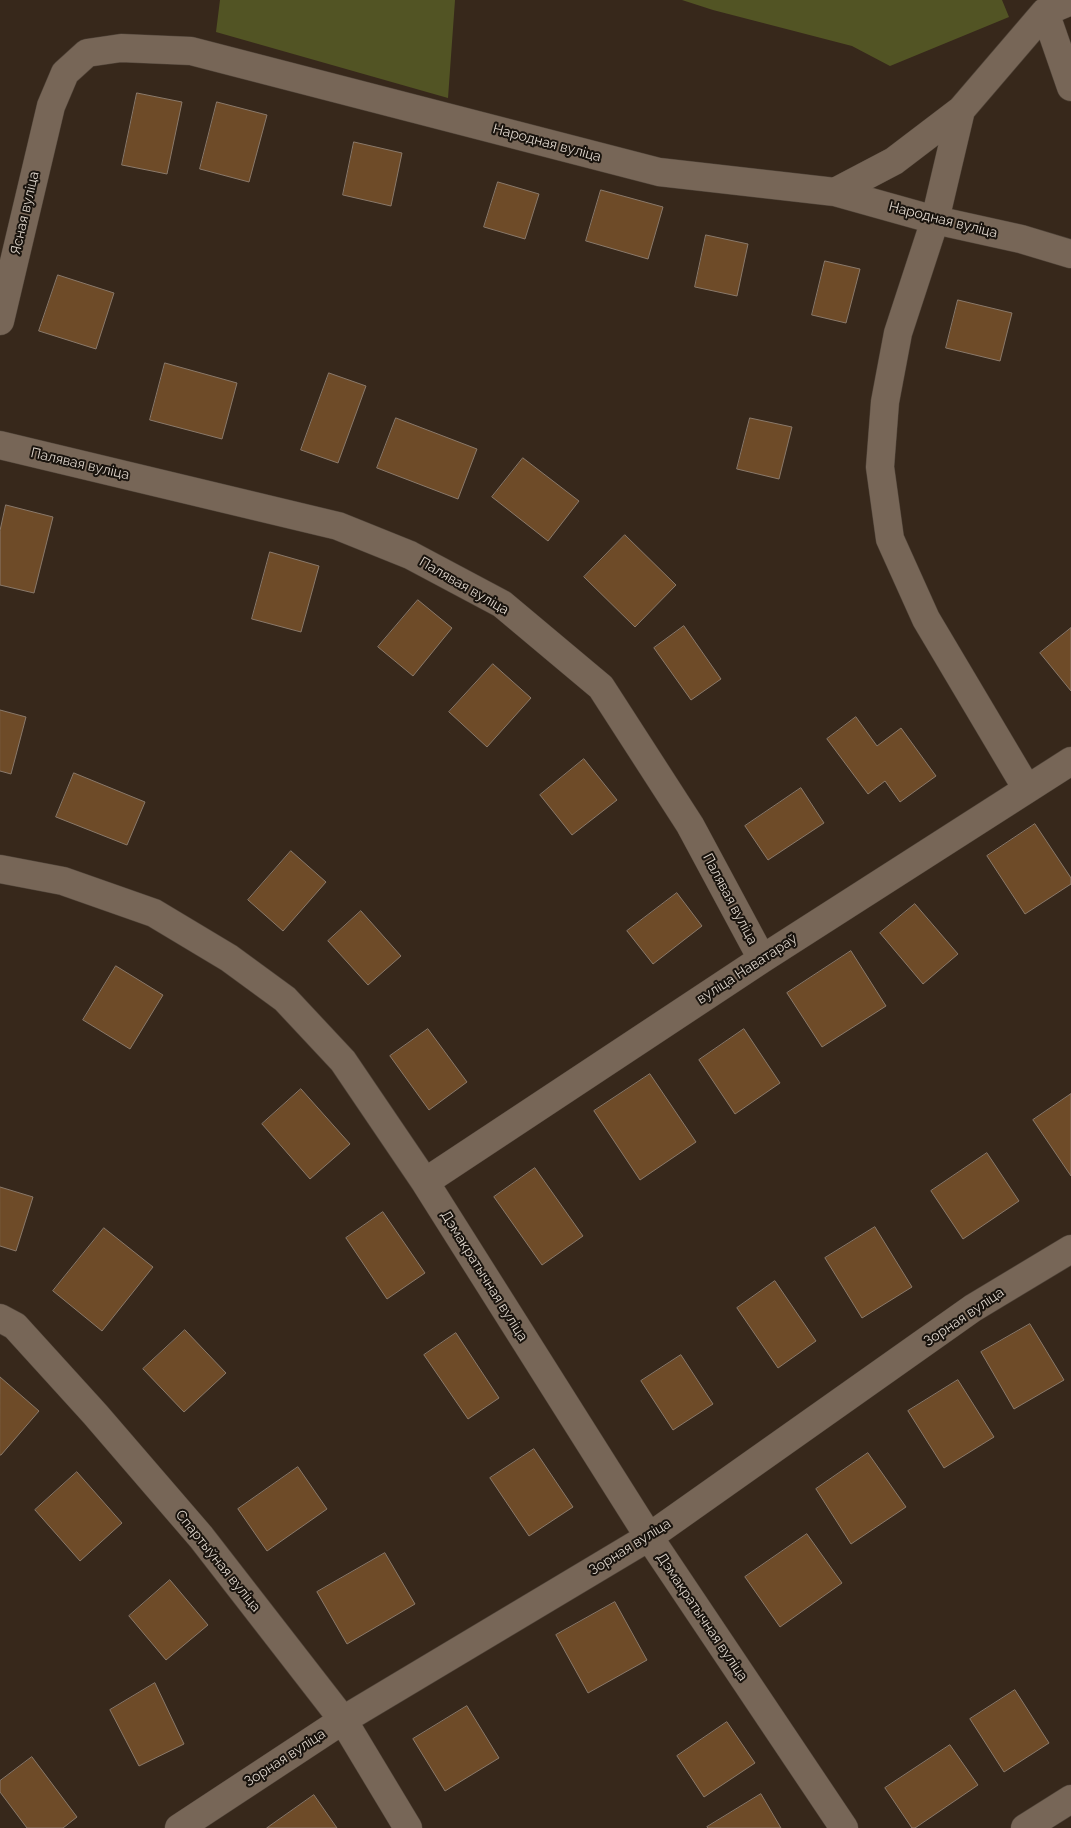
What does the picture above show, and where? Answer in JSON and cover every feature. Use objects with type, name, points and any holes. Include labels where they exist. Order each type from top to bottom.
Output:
[{"type":"street","points":[[835,192],[894,161],[961,110],[1045,12],[1071,1]]},
{"type":"street","points":[[1045,12],[1071,87]]},
{"type":"street","name":"Народная вуліца","points":[[51,106],[65,73],[87,53],[121,48],[191,50],[659,172],[835,192],[935,220],[1021,239],[1071,254]]},
{"type":"street","name":"Ясная вуліца","points":[[0,321],[51,106]]},
{"type":"street","points":[[961,110],[935,220],[898,332],[886,402],[880,467],[890,539],[926,618],[1027,789]]},
{"type":"street","name":"Палявая вуліца","points":[[0,445],[338,526],[410,555],[502,604],[601,687],[690,825],[762,958]]},
{"type":"street","name":"вуліца Наватараў","points":[[425,1182],[762,958],[1071,761]]},
{"type":"street","name":"Дэмакратычная вуліца","points":[[0,869],[63,881],[154,913],[229,958],[285,999],[343,1061],[425,1182],[649,1537],[844,1828]]},
{"type":"street","name":"Зорная вуліца","points":[[179,1828],[343,1720],[649,1537],[973,1308],[1071,1249]]},
{"type":"street","name":"Спартыўная вуліца","points":[[0,1318],[15,1326],[22,1333],[201,1537],[343,1720],[408,1828]]},
{"type":"street","points":[[1025,1828],[1071,1799]]},
{"type":"green space","points":[[220,0],[455,0],[448,98],[216,32]]},
{"type":"green space","points":[[682,0],[1002,0],[1009,17],[890,66],[852,46],[713,10]]},
{"type":"building","points":[[137,93],[182,102],[167,174],[122,165]]},
{"type":"building","points":[[217,102],[267,115],[249,182],[200,169]]},
{"type":"building","points":[[354,142],[402,153],[391,206],[343,195]]},
{"type":"building","points":[[498,182],[539,194],[525,239],[484,227]]},
{"type":"building","points":[[601,190],[663,207],[648,259],[586,241]]},
{"type":"building","points":[[706,235],[748,244],[737,296],[695,287]]},
{"type":"building","points":[[825,261],[860,269],[846,323],[812,315]]},
{"type":"building","points":[[58,275],[114,293],[96,349],[39,331]]},
{"type":"building","points":[[958,300],[1012,313],[1000,361],[946,348]]},
{"type":"building","points":[[165,363],[237,383],[222,439],[150,420]]},
{"type":"building","points":[[329,373],[366,386],[338,463],[301,450]]},
{"type":"building","points":[[396,418],[477,449],[458,499],[377,468]]},
{"type":"building","points":[[750,418],[792,427],[779,479],[737,469]]},
{"type":"building","points":[[523,458],[579,501],[548,541],[492,497]]},
{"type":"building","points":[[6,505],[53,517],[34,593],[0,585],[0,531]]},
{"type":"building","points":[[625,535],[676,585],[635,627],[584,577]]},
{"type":"building","points":[[270,552],[319,566],[301,632],[252,619]]},
{"type":"building","points":[[418,600],[452,628],[413,676],[378,647]]},
{"type":"building","points":[[684,626],[721,679],[691,700],[654,648]]},
{"type":"building","points":[[1071,628],[1071,691],[1040,653]]},
{"type":"building","points":[[493,664],[531,698],[487,747],[449,712]]},
{"type":"building","points":[[0,710],[26,717],[11,774],[0,771]]},
{"type":"building","points":[[856,717],[877,746],[901,728],[936,776],[900,802],[885,781],[868,794],[827,739]]},
{"type":"building","points":[[584,759],[617,800],[572,835],[540,795]]},
{"type":"building","points":[[74,773],[145,802],[127,845],[56,817]]},
{"type":"building","points":[[801,788],[824,823],[768,860],[745,826]]},
{"type":"building","points":[[1035,824],[1071,878],[1071,884],[1025,914],[987,856]]},
{"type":"building","points":[[291,851],[326,882],[283,931],[248,900]]},
{"type":"building","points":[[677,893],[702,926],[653,964],[627,931]]},
{"type":"building","points":[[915,904],[958,954],[923,984],[880,933]]},
{"type":"building","points":[[361,911],[401,956],[368,985],[328,941]]},
{"type":"building","points":[[851,951],[886,1006],[822,1047],[787,993]]},
{"type":"building","points":[[116,966],[163,995],[130,1049],[83,1020]]},
{"type":"building","points":[[428,1029],[467,1082],[429,1110],[390,1056]]},
{"type":"building","points":[[744,1029],[780,1083],[735,1114],[699,1060]]},
{"type":"building","points":[[650,1074],[696,1142],[640,1180],[594,1111]]},
{"type":"building","points":[[301,1089],[350,1144],[310,1179],[262,1124]]},
{"type":"building","points":[[1071,1094],[1071,1176],[1033,1120]]},
{"type":"building","points":[[987,1153],[1019,1201],[963,1239],[931,1191]]},
{"type":"building","points":[[535,1168],[583,1236],[542,1265],[494,1197]]},
{"type":"building","points":[[0,1187],[33,1197],[16,1251],[0,1246]]},
{"type":"building","points":[[383,1212],[425,1273],[387,1299],[346,1238]]},
{"type":"building","points":[[875,1227],[912,1287],[862,1318],[825,1258]]},
{"type":"building","points":[[104,1228],[153,1267],[102,1331],[53,1291]]},
{"type":"building","points":[[775,1281],[816,1341],[778,1368],[737,1308]]},
{"type":"building","points":[[1030,1324],[1064,1380],[1014,1409],[981,1352]]},
{"type":"building","points":[[185,1330],[226,1373],[184,1412],[143,1369]]},
{"type":"building","points":[[456,1333],[499,1398],[468,1419],[424,1355]]},
{"type":"building","points":[[681,1355],[713,1404],[673,1430],[641,1381]]},
{"type":"building","points":[[0,1377],[39,1411],[1,1455],[0,1455]]},
{"type":"building","points":[[958,1380],[994,1437],[944,1468],[908,1411]]},
{"type":"building","points":[[534,1449],[573,1507],[529,1536],[490,1478]]},
{"type":"building","points":[[868,1453],[906,1507],[851,1544],[816,1489]]},
{"type":"building","points":[[298,1467],[327,1509],[267,1551],[238,1509]]},
{"type":"building","points":[[77,1472],[122,1523],[80,1561],[35,1510]]},
{"type":"building","points":[[807,1534],[842,1583],[780,1627],[745,1577]]},
{"type":"building","points":[[385,1553],[415,1604],[347,1644],[317,1592]]},
{"type":"building","points":[[170,1580],[208,1625],[166,1660],[129,1616]]},
{"type":"building","points":[[615,1602],[647,1660],[588,1693],[556,1635]]},
{"type":"building","points":[[155,1683],[184,1744],[139,1766],[110,1710]]},
{"type":"building","points":[[1015,1690],[1049,1743],[1004,1772],[970,1719]]},
{"type":"building","points":[[467,1706],[499,1758],[445,1791],[413,1739]]},
{"type":"building","points":[[727,1722],[755,1763],[704,1797],[677,1756]]},
{"type":"building","points":[[950,1745],[978,1785],[915,1828],[912,1828],[885,1788]]},
{"type":"building","points":[[32,1757],[77,1817],[63,1828],[27,1828],[0,1792],[0,1781]]},
{"type":"building","points":[[761,1794],[781,1828],[707,1827]]},
{"type":"building","points":[[314,1795],[337,1828],[267,1828]]}]
